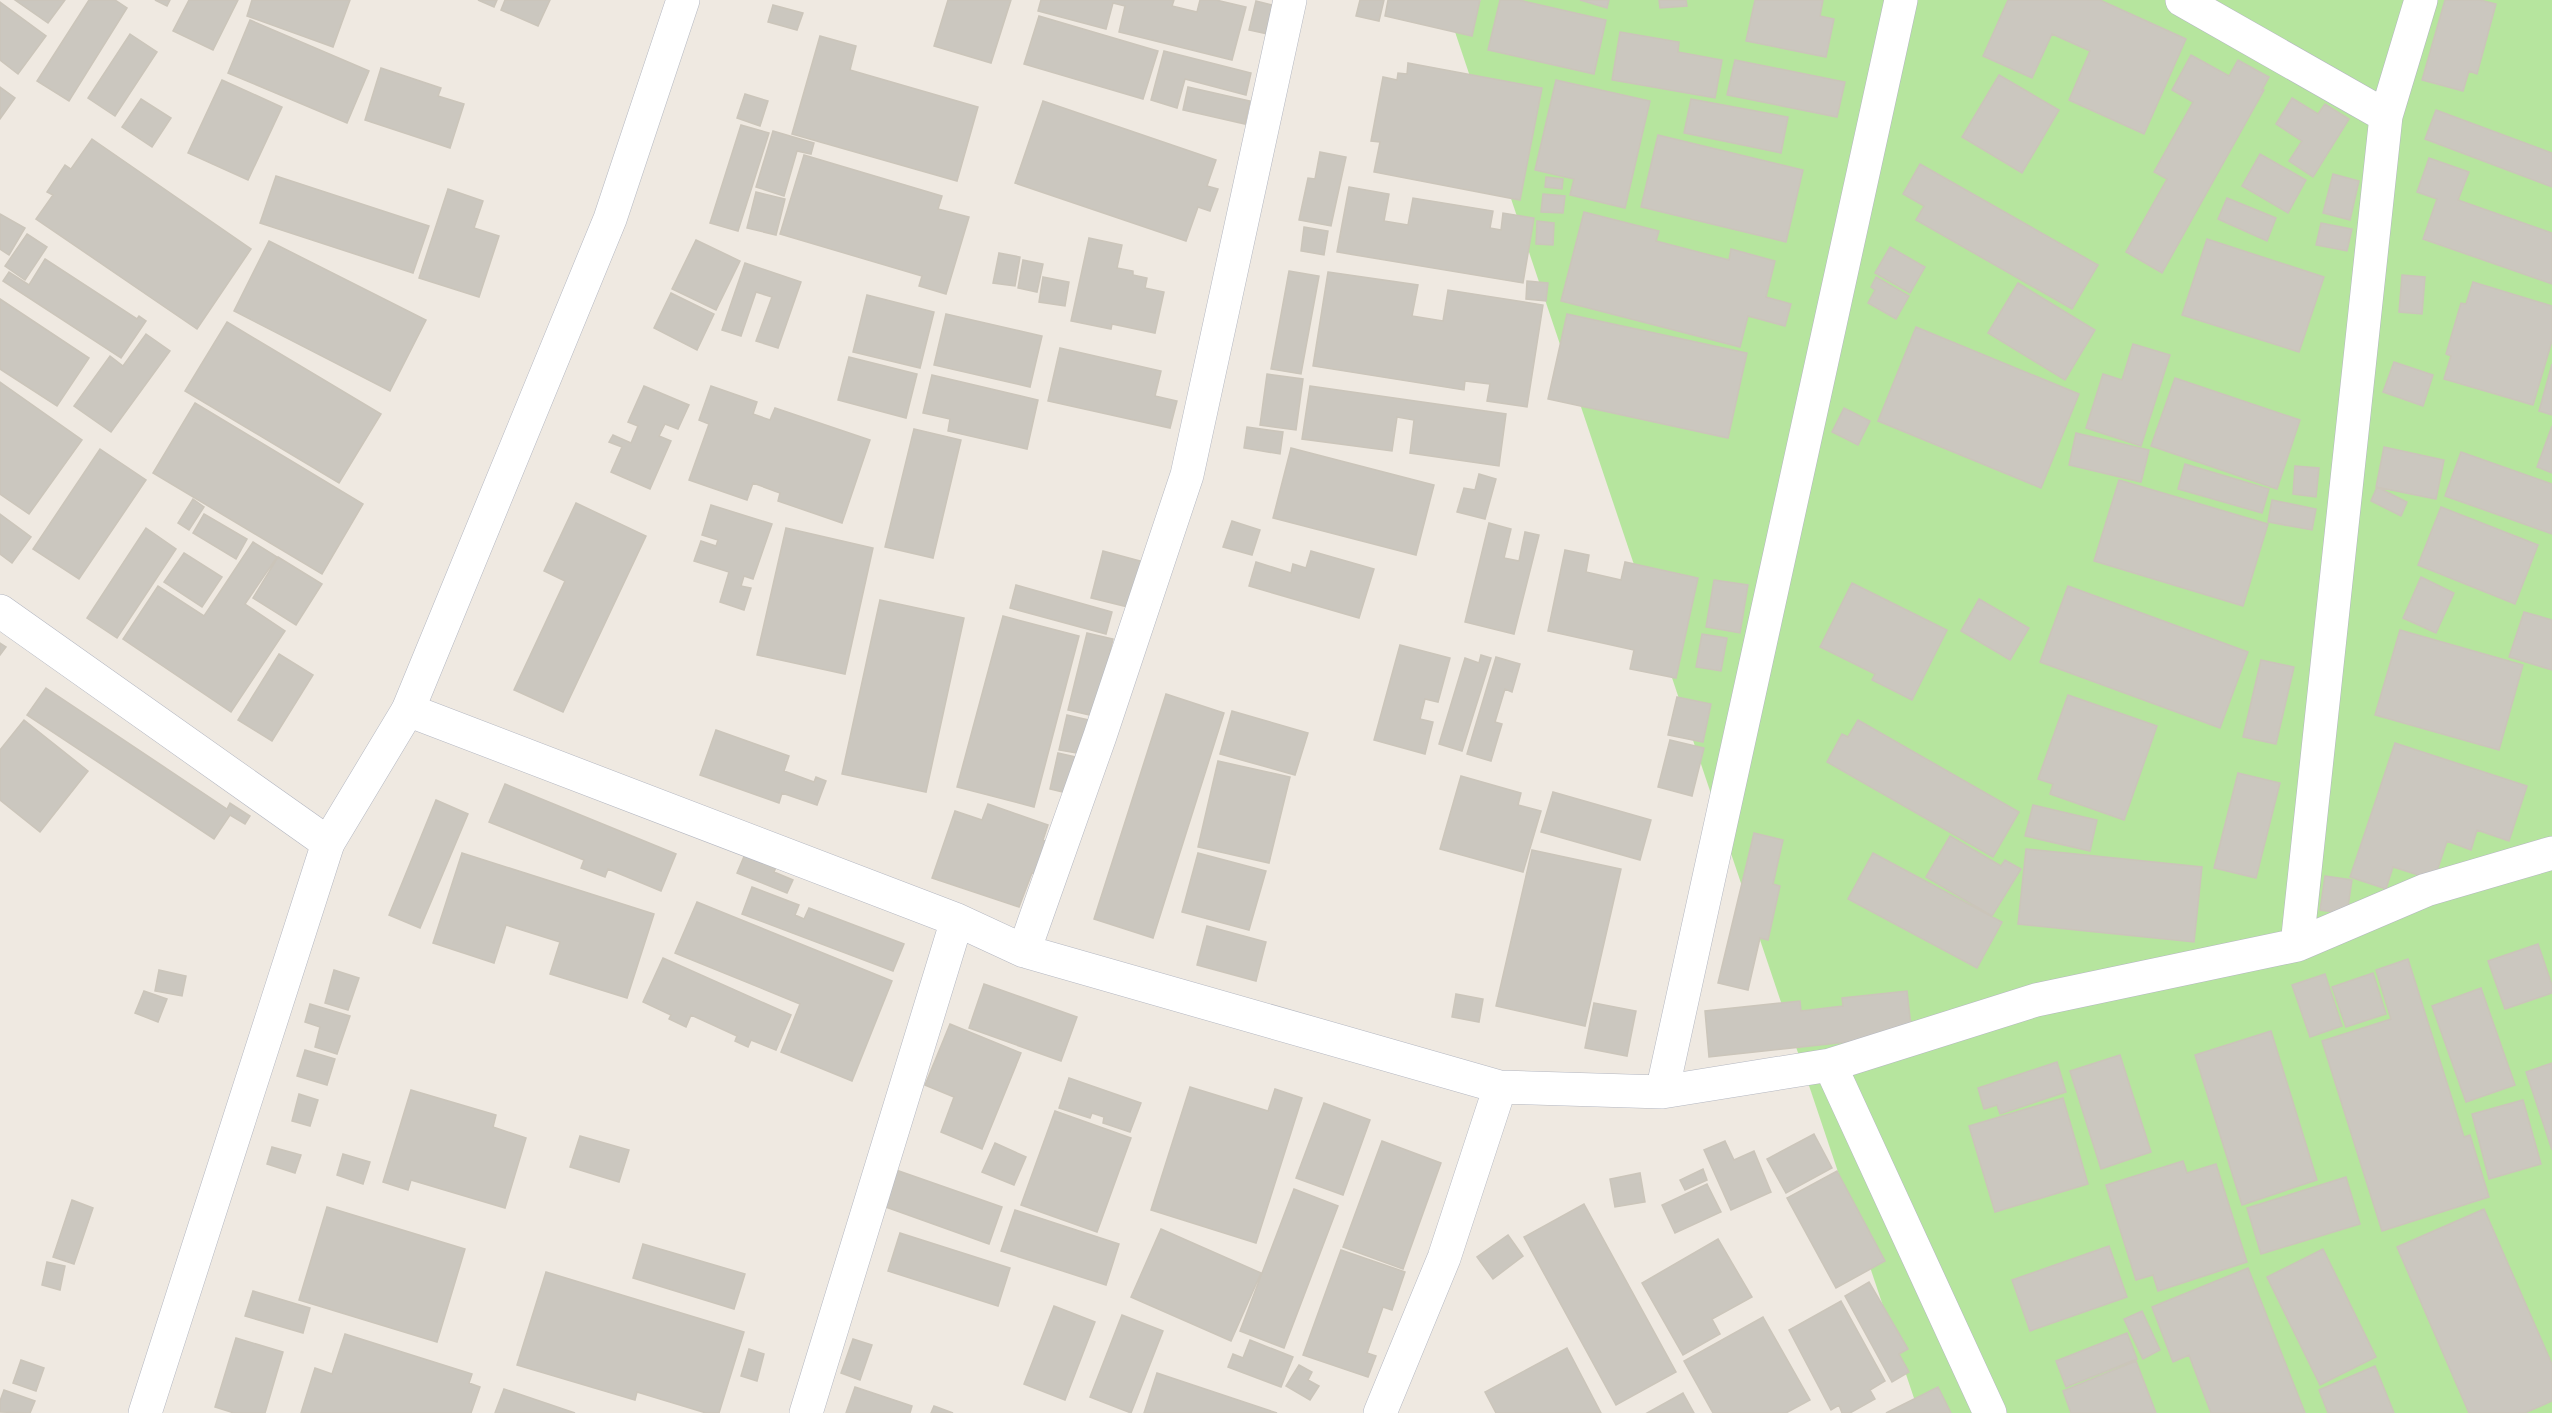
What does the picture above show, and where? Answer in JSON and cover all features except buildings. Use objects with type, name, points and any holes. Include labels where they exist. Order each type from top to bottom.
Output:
[{"type":"street","points":[[145,1413],[328,843],[408,710],[610,219],[683,0]]},
{"type":"street","points":[[1024,951],[1188,476],[1290,0]]},
{"type":"street","points":[[1662,1092],[1901,0]]},
{"type":"street","points":[[2182,0],[2386,116]]},
{"type":"street","points":[[2297,945],[2386,116],[2421,0]]},
{"type":"street","points":[[0,611],[328,843]]},
{"type":"street","points":[[408,710],[957,920],[1024,951],[1500,1087],[1662,1092],[1830,1065],[2036,1000],[2297,945],[2426,890],[2552,853]]},
{"type":"street","points":[[806,1413],[957,920]]},
{"type":"street","points":[[1830,1065],[1990,1413]]},
{"type":"street","points":[[1380,1413],[1444,1258],[1500,1087]]},
{"type":"green space","points":[[1481,0],[2552,0],[2552,1413],[1919,1413],[1448,11]]}]
